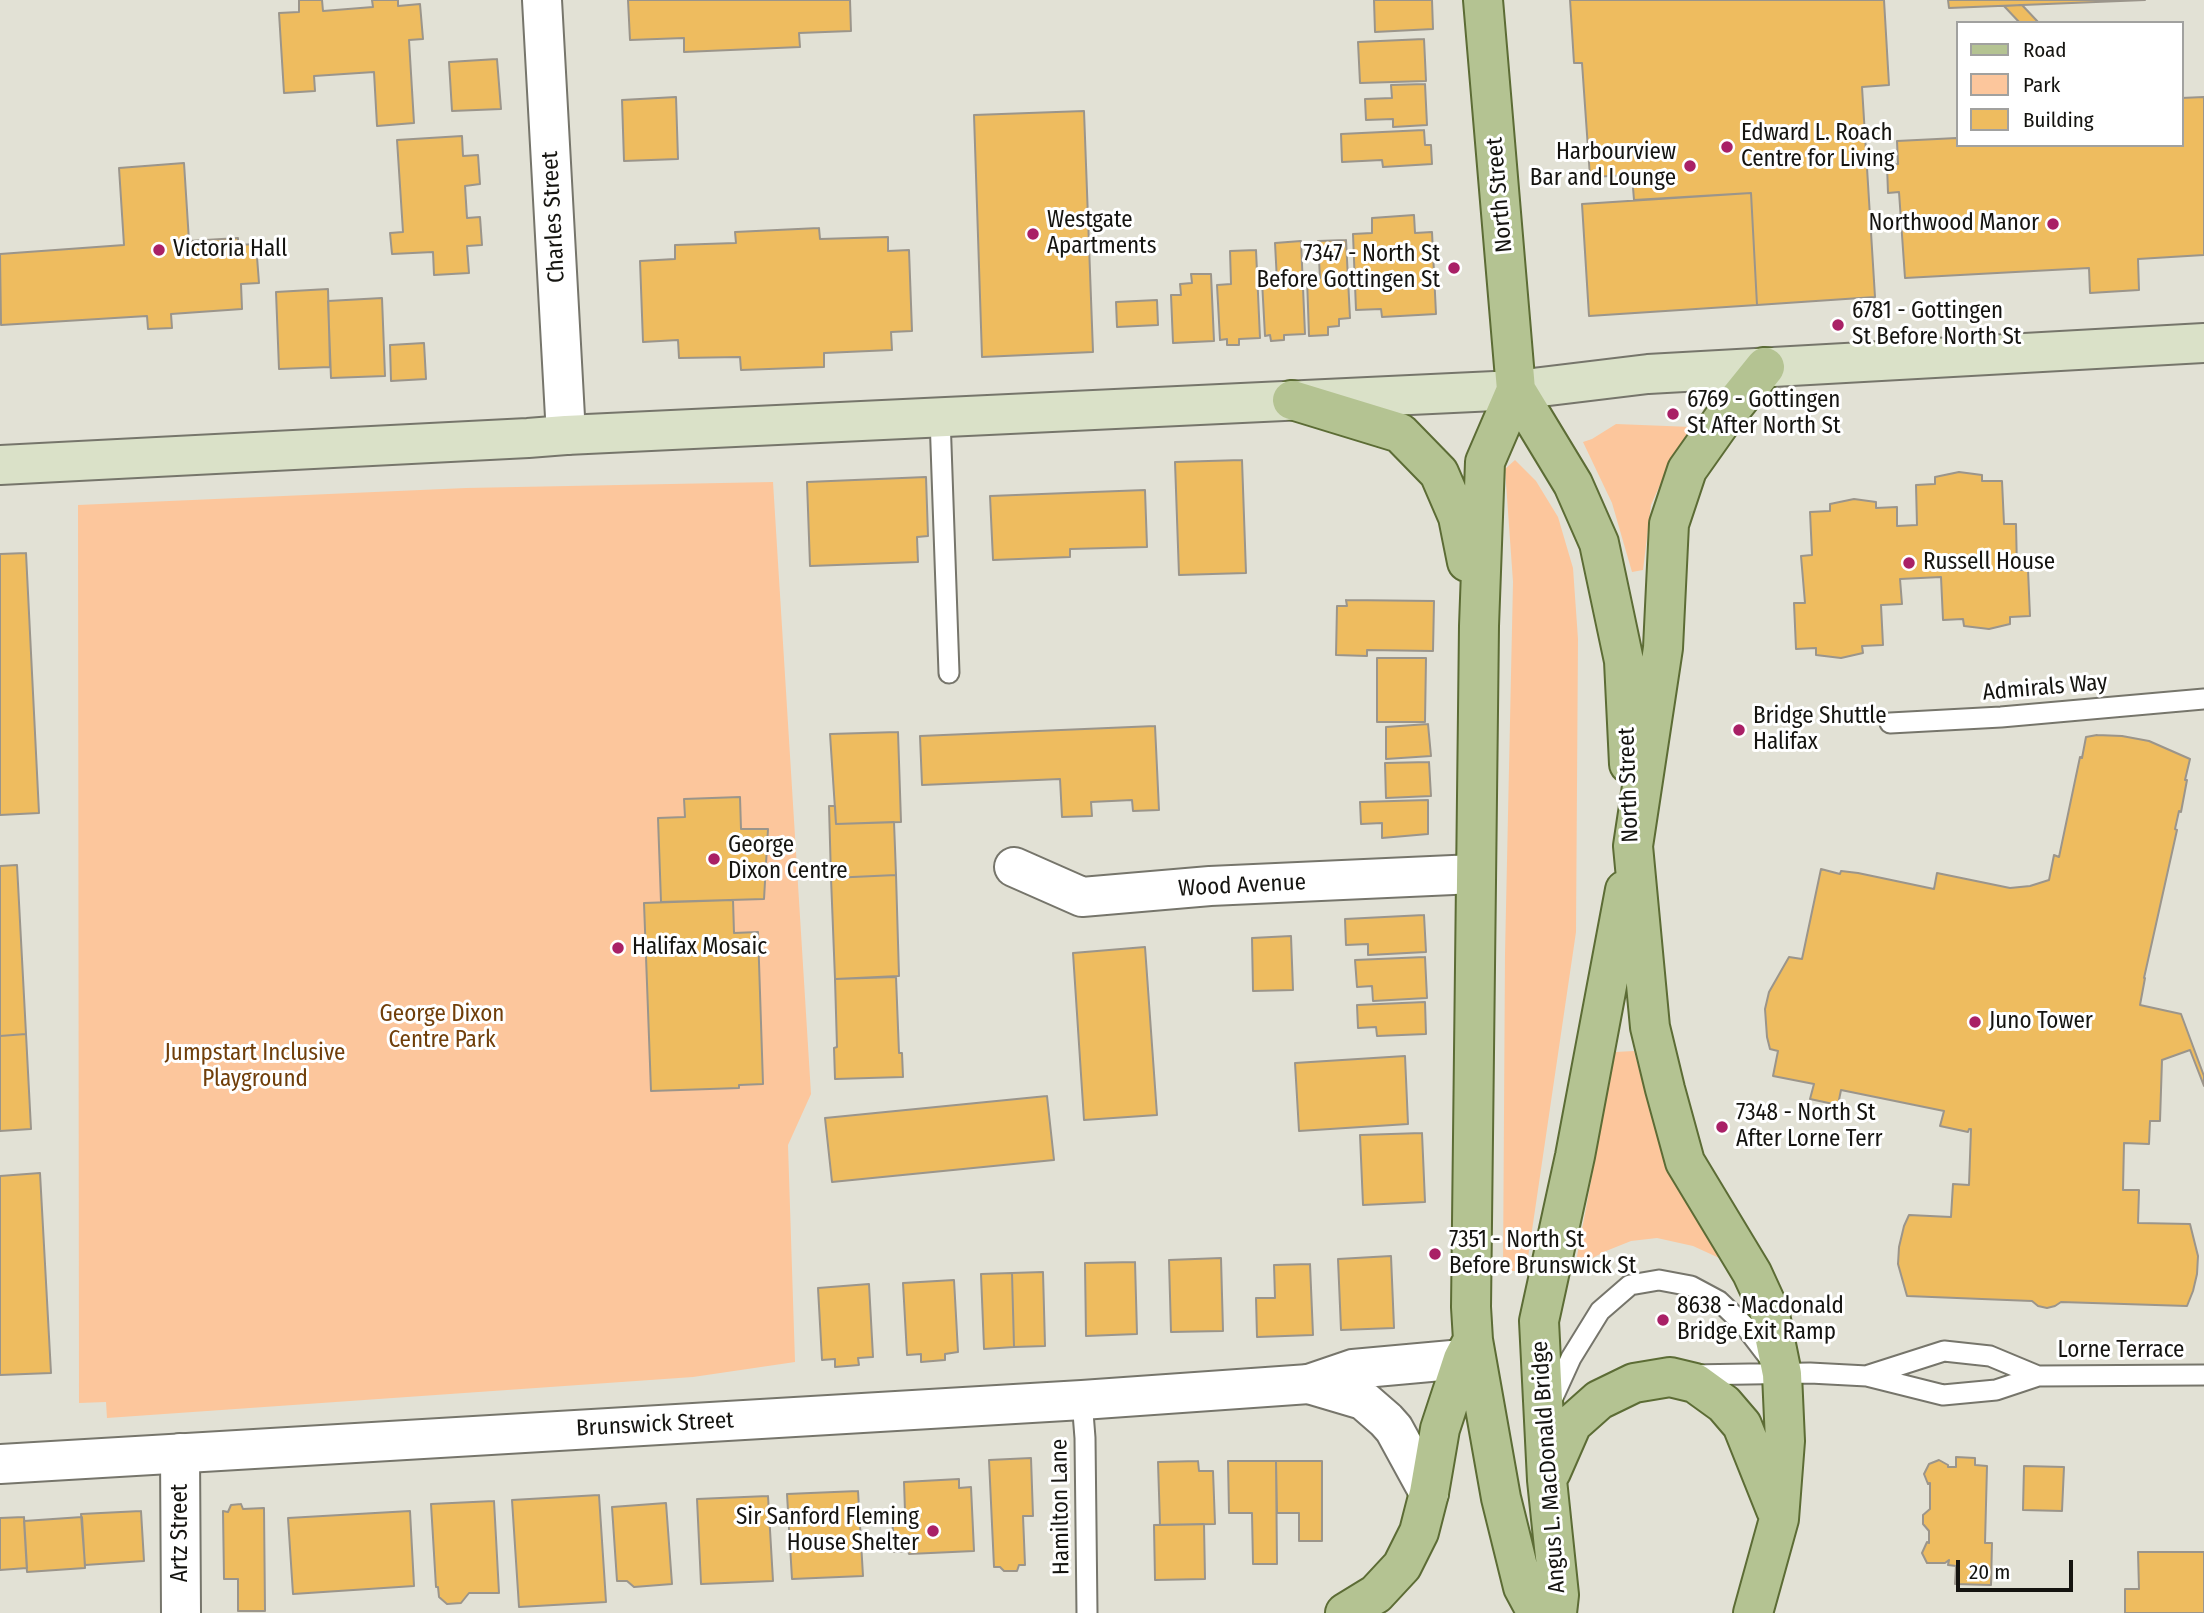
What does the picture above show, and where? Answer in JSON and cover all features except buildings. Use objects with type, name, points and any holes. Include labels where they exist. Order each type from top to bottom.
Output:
[{"type":"main road","name":"North Street","points":[[1483,0],[1516,390],[1573,484],[1599,543],[1624,661],[1633,846],[1575,1156],[1539,1321]]},
{"type":"main road","points":[[0,465],[940,416],[1516,390],[1648,374],[2204,344]]},
{"type":"main road","points":[[1752,1613],[1779,1519],[1785,1441],[1782,1374],[1769,1310],[1752,1273],[1685,1162],[1650,1027],[1633,846],[1663,648],[1669,524],[1686,470],[1765,367]]},
{"type":"main road","name":"North Street","points":[[1468,1349],[1479,626],[1485,462],[1516,390]]},
{"type":"main road","points":[[1292,400],[1400,433],[1438,473],[1458,517],[1479,626]]},
{"type":"main road","name":"Angus L. MacDonald Bridge","points":[[1539,1321],[1547,1480],[1559,1595],[1557,1613]]},
{"type":"main road","points":[[1345,1613],[1376,1594],[1402,1566],[1419,1532],[1440,1429],[1468,1349]]},
{"type":"main road","name":"Angus L. MacDonald Bridge","points":[[1468,1349],[1523,1587],[1537,1613]]},
{"type":"main road","points":[[1547,1480],[1572,1424],[1599,1400],[1634,1382],[1670,1377],[1695,1382],[1724,1404],[1742,1425],[1779,1519]]},
{"type":"street","name":"Charles Street","points":[[542,0],[566,435]]},
{"type":"street","name":"Wood Avenue","points":[[1014,867],[1082,897],[1210,886],[1475,874]]},
{"type":"street","name":"Brunswick Street","points":[[0,1464],[1082,1400],[1309,1384],[1353,1369],[1468,1349]]},
{"type":"street","name":"Brunswick Street","points":[[1309,1384],[1363,1400],[1386,1420],[1394,1429],[1429,1493]]},
{"type":"street","name":"Artz Street","points":[[180,1452],[181,1613]]},
{"type":"lane","points":[[940,416],[949,673]]},
{"type":"lane","name":"Admirals Way","points":[[1890,723],[2001,717],[2204,699]]},
{"type":"lane","points":[[1544,1418],[1572,1357],[1600,1311],[1630,1285],[1659,1280],[1691,1286],[1719,1301],[1744,1325],[1782,1374]]},
{"type":"lane","name":"Lorne Terrace","points":[[1867,1376],[1944,1352],[1990,1356],[2038,1376]]},
{"type":"lane","name":"Lorne Terrace","points":[[1670,1377],[1714,1374],[1867,1376],[1943,1395],[1996,1390],[2038,1376],[2204,1375]]},
{"type":"lane","name":"Hamilton Lane","points":[[1082,1400],[1085,1438],[1087,1613]]},
{"type":"green space","points":[[1616,424],[1692,427],[1672,458],[1651,505],[1643,570],[1632,572],[1612,503],[1583,442]]},
{"type":"green space","points":[[1515,460],[1536,481],[1558,517],[1573,568],[1578,639],[1576,932],[1526,1271],[1503,1271],[1505,954],[1513,582],[1505,469]]},
{"type":"green space","name":"George Dixon Centre Park","points":[[773,482],[811,1094],[788,1145],[795,1362],[693,1377],[107,1418],[106,1402],[79,1403],[78,505],[466,488]]},
{"type":"green space","points":[[1634,1051],[1659,1141],[1686,1196],[1728,1262],[1693,1246],[1657,1238],[1631,1241],[1575,1267],[1615,1052]]},
{"type":"place","name":"Edward L. Roach Centre for Living","points":[[1727,147]]},
{"type":"place","name":"Harbourview Bar and Lounge","points":[[1690,166]]},
{"type":"place","name":"Northwood Manor","points":[[2053,224]]},
{"type":"place","name":"Westgate Apartments","points":[[1033,234]]},
{"type":"place","name":"Victoria Hall","points":[[159,250]]},
{"type":"place","name":"7347 - North St Before Gottingen St","points":[[1454,268]]},
{"type":"place","name":"6781 - Gottingen St Before North St","points":[[1838,325]]},
{"type":"place","name":"6769 - Gottingen St After North St","points":[[1673,414]]},
{"type":"place","name":"Russell House","points":[[1909,563]]},
{"type":"place","name":"Bridge Shuttle Halifax","points":[[1739,730]]},
{"type":"place","name":"George Dixon Centre","points":[[714,859]]},
{"type":"place","name":"Halifax Mosaic","points":[[618,948]]},
{"type":"place","name":"Juno Tower","points":[[1975,1022]]},
{"type":"place","name":"7348 - North St After Lorne Terr","points":[[1722,1127]]},
{"type":"place","name":"7351 - North St Before Brunswick St","points":[[1435,1254]]},
{"type":"place","name":"8638 - Macdonald Bridge Exit Ramp","points":[[1663,1320]]},
{"type":"place","name":"Sir Sanford Fleming House Shelter","points":[[933,1531]]},
{"type":"park label","name":"Jumpstart Inclusive Playground","points":[[255,1067]]}]
